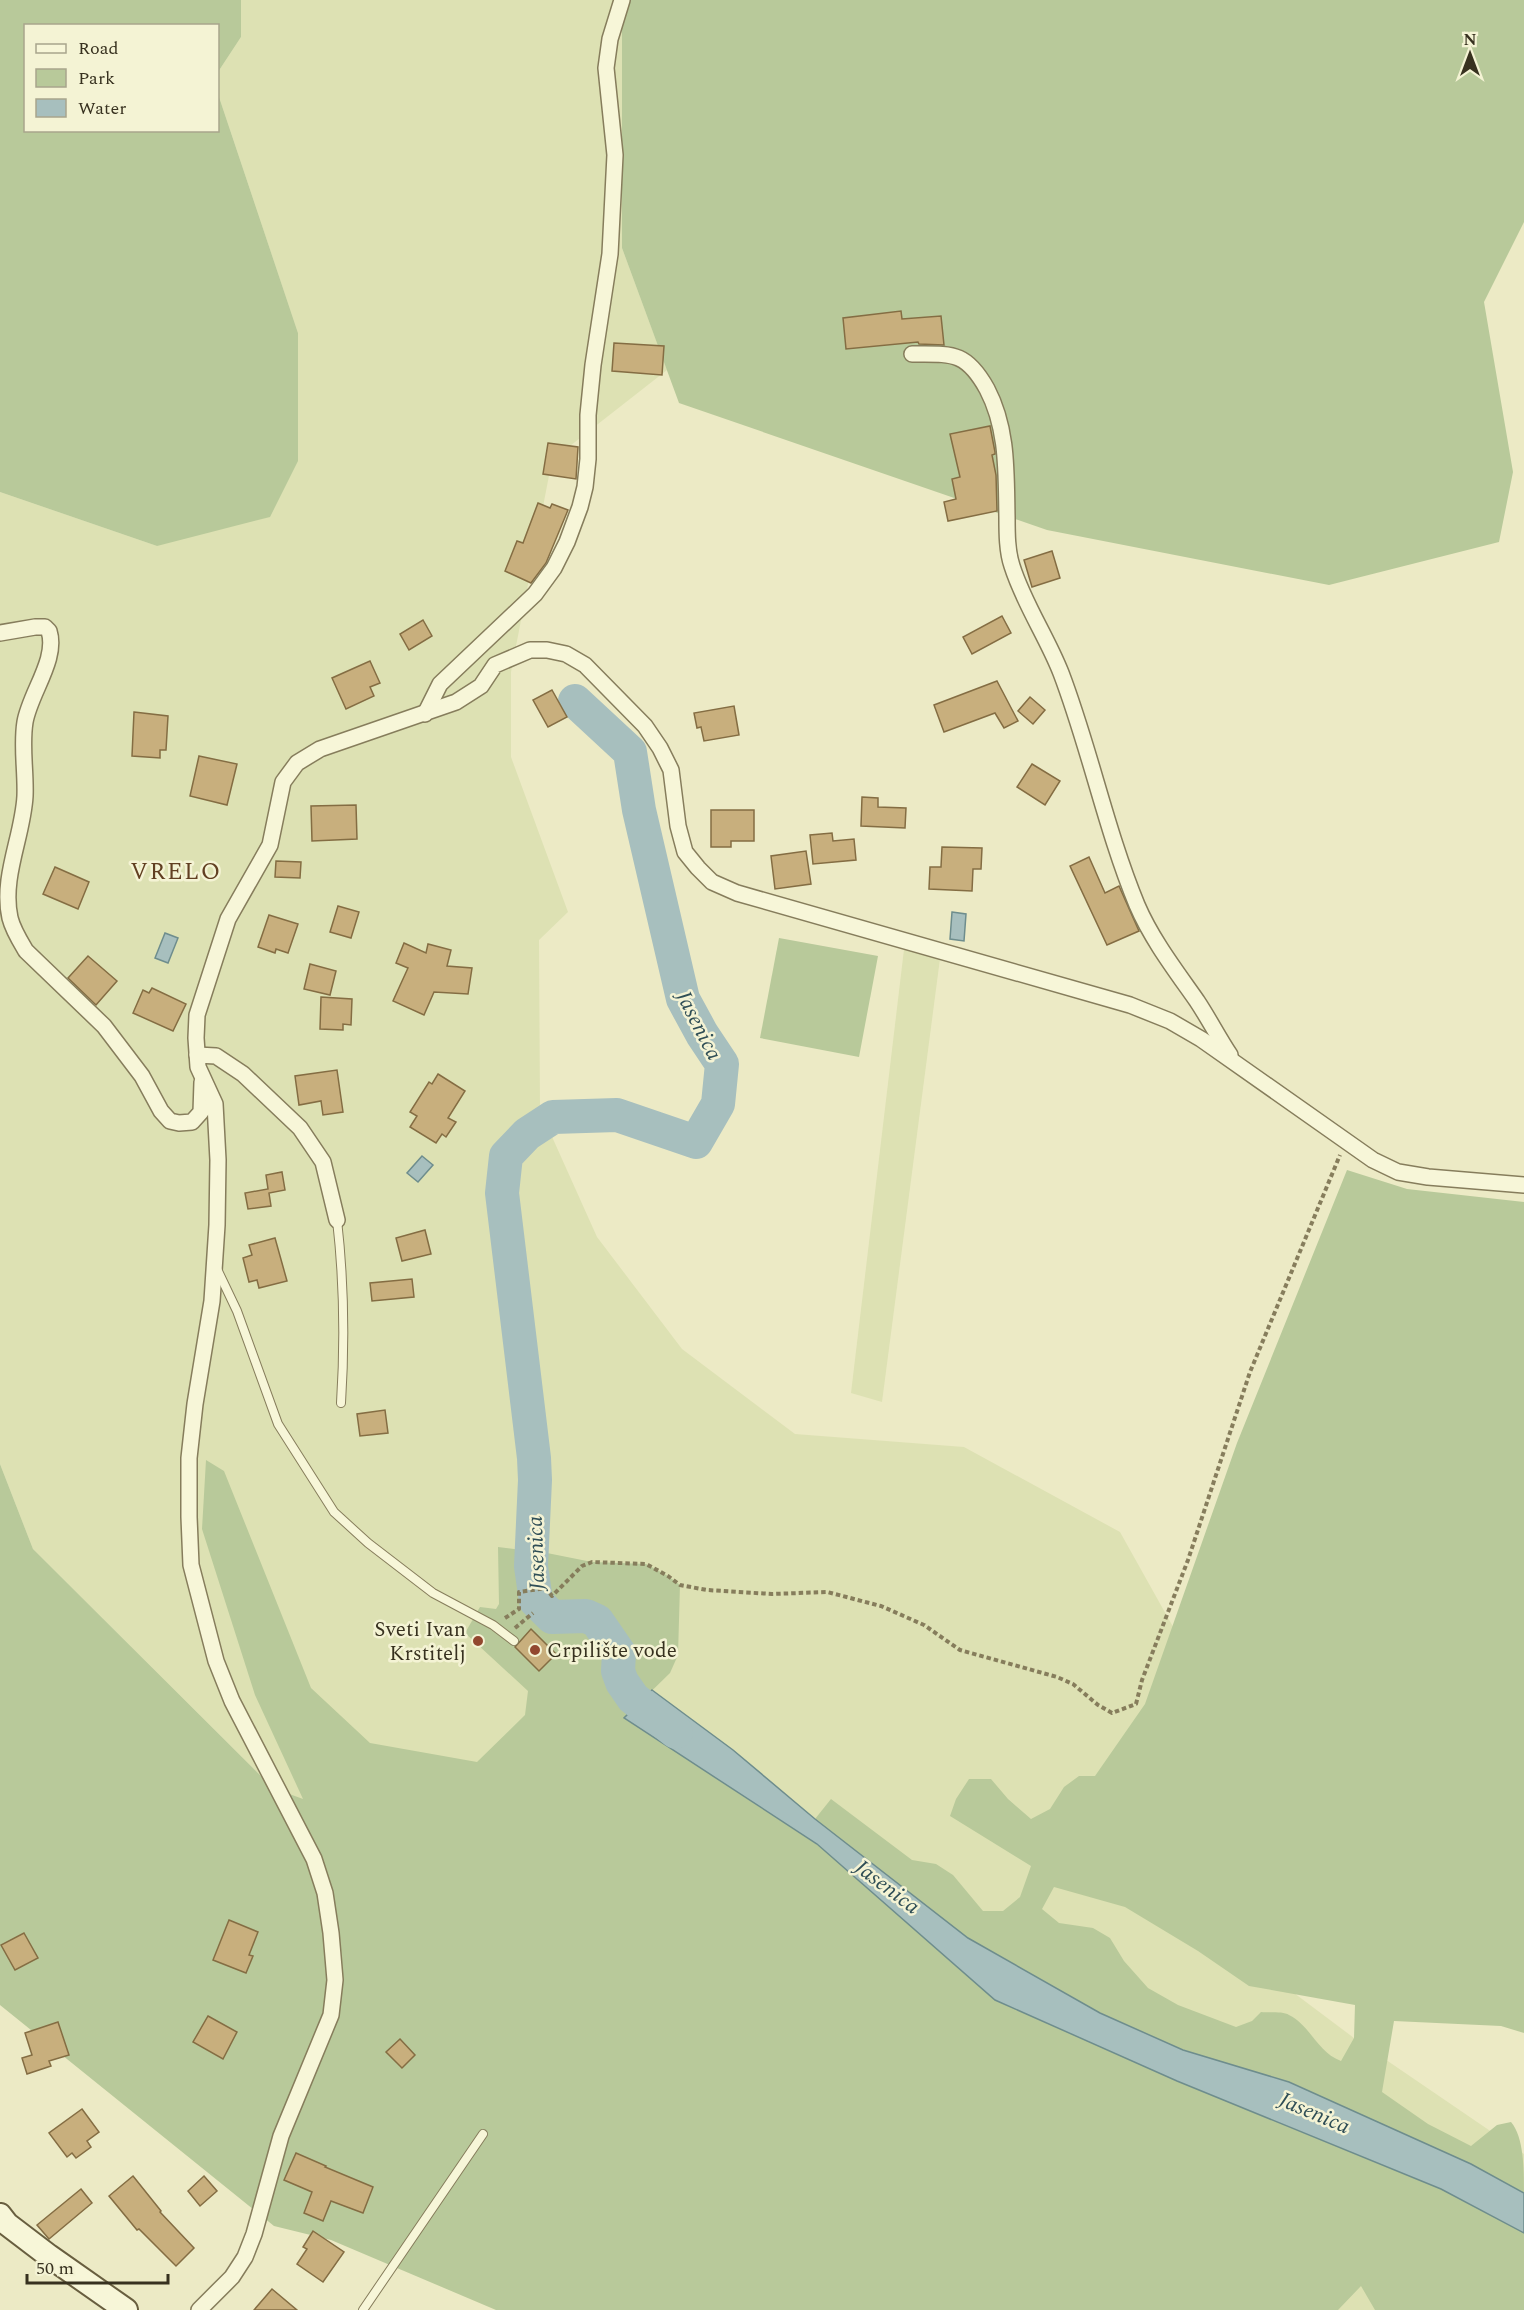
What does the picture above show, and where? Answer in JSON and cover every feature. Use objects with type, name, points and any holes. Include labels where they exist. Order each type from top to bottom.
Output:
[{"type":"street","points":[[425,714],[440,684],[535,594],[554,568],[580,507],[588,459],[588,415],[610,254],[615,155],[606,68],[610,39],[622,0]]},
{"type":"street","points":[[912,354],[948,354],[961,357],[971,365],[986,387],[999,413],[1005,445],[1007,532],[1011,564],[1061,673],[1124,872],[1138,908],[1234,1062]]},
{"type":"street","points":[[0,633],[41,626],[49,631],[52,646],[25,722],[23,819],[11,869],[8,897],[10,920],[18,938],[26,951],[104,1026],[142,1076],[161,1112],[170,1121],[192,1122],[201,1112],[203,1080]]},
{"type":"street","points":[[200,2310],[232,2277],[246,2257],[281,2136],[331,2015],[335,1980],[325,1893],[314,1859],[300,1828],[232,1701],[216,1661],[191,1565],[189,1517],[189,1458],[215,1266],[218,1160],[214,1104],[198,1067],[197,1016],[228,919],[270,845],[283,782],[297,763],[320,749],[456,702],[482,686],[495,665],[518,654],[531,650],[548,650],[566,654],[585,665],[645,726],[660,748],[671,770],[678,826],[685,852],[712,882],[737,893],[1130,1005],[1170,1022],[1201,1039],[1373,1160],[1398,1172],[1428,1177],[1524,1185]]},
{"type":"street","points":[[197,1055],[216,1056],[243,1074],[300,1128],[323,1162],[337,1220]]},
{"type":"street","points":[[0,2215],[49,2256],[126,2310]]},
{"type":"lane","points":[[337,1220],[344,1314],[341,1403]]},
{"type":"lane","points":[[215,1266],[237,1311],[278,1424],[334,1512],[368,1544],[433,1593],[512,1638]]},
{"type":"lane","points":[[363,2310],[483,2134]]},
{"type":"path","points":[[519,1609],[519,1592],[546,1588],[552,1596],[582,1566],[592,1562],[646,1564],[680,1585],[707,1590],[771,1594],[827,1592],[881,1606],[924,1625],[960,1650],[1057,1677],[1073,1684],[1098,1705],[1112,1713],[1136,1704],[1142,1680],[1188,1560],[1250,1372],[1347,1141]]},
{"type":"path","points":[[512,1638],[533,1613]]},
{"type":"green space","points":[[0,0],[241,0],[241,37],[219,70],[219,24],[24,24],[24,132],[219,132],[219,97],[298,333],[298,461],[270,517],[157,546],[0,492]]},
{"type":"green space","points":[[241,0],[622,0],[622,248],[667,370],[552,460],[511,672],[511,757],[568,912],[539,940],[540,1110],[597,1237],[682,1349],[795,1434],[964,1447],[1120,1532],[1191,1659],[1262,1969],[1354,2038],[1524,2154],[1524,2310],[1090,2310],[273,1788],[33,1549],[0,1464],[0,492],[157,546],[298,333],[219,97],[219,70],[241,37]]},
{"type":"green space","points":[[622,0],[1524,0],[1524,222],[1484,302],[1513,472],[1499,542],[1329,585],[1047,530],[679,403],[622,248]]},
{"type":"green space","points":[[779,938],[878,956],[859,1057],[760,1038]]},
{"type":"green space","points":[[905,941],[941,951],[882,1402],[851,1393]]},
{"type":"green space","points":[[1347,1170],[1407,1189],[1524,1202],[1524,2033],[1501,2026],[1394,2021],[1382,2092],[1428,2124],[1471,2146],[1497,2125],[1511,2122],[1521,2145],[1524,2193],[1471,2164],[1183,2050],[1100,2013],[968,1938],[815,1819],[831,1799],[912,1860],[936,1864],[953,1875],[983,1911],[1003,1911],[1020,1897],[1031,1866],[950,1816],[956,1799],[969,1779],[991,1779],[1008,1799],[1031,1819],[1050,1809],[1064,1787],[1079,1776],[1095,1776],[1145,1704],[1237,1443]],"holes":[[[1054,1887],[1125,1907],[1198,1951],[1249,1986],[1355,2005],[1354,2038],[1341,2061],[1326,2052],[1297,2020],[1286,2014],[1261,2012],[1252,2021],[1236,2027],[1178,2005],[1148,1988],[1124,1961],[1110,1938],[1093,1928],[1059,1923],[1042,1909]]]},
{"type":"green space","points":[[206,1460],[224,1471],[311,1688],[370,1743],[477,1762],[525,1715],[528,1691],[465,1633],[480,1607],[496,1609],[499,1604],[498,1547],[592,1562],[646,1564],[668,1576],[680,1585],[678,1655],[670,1673],[624,1718],[1177,2081],[1441,2189],[1524,2233],[1524,2310],[1375,2310],[1361,2286],[1338,2310],[496,2310],[331,2240],[274,2226],[0,2005],[0,1464],[33,1549],[273,1788],[303,1799],[255,1695],[202,1529]]},
{"type":"water","points":[[952,912],[966,914],[964,941],[950,939]]},
{"type":"water","points":[[165,933],[178,938],[168,963],[155,958]]},
{"type":"water","points":[[422,1156],[433,1165],[418,1182],[407,1173]]},
{"type":"water","points":[[652,1690],[733,1750],[815,1819],[968,1938],[1100,2013],[1183,2050],[1289,2082],[1471,2164],[1524,2193],[1524,2233],[1441,2189],[1177,2081],[995,2000],[817,1844],[624,1718]]},
{"type":"building","points":[[901,311],[902,319],[941,316],[944,345],[919,344],[918,342],[846,349],[843,318]]},
{"type":"building","points":[[614,343],[664,346],[662,375],[612,371]]},
{"type":"building","points":[[990,426],[995,452],[992,455],[996,475],[997,511],[948,521],[944,502],[956,499],[952,479],[960,477],[950,434]]},
{"type":"building","points":[[548,443],[578,447],[576,479],[543,474]]},
{"type":"building","points":[[538,503],[550,508],[552,504],[568,510],[546,563],[531,583],[505,571],[517,541],[523,543]]},
{"type":"building","points":[[1052,551],[1060,578],[1032,587],[1024,560]]},
{"type":"building","points":[[1002,616],[1011,633],[972,654],[963,637]]},
{"type":"building","points":[[423,620],[432,636],[409,650],[400,634]]},
{"type":"building","points":[[370,661],[380,683],[370,687],[374,696],[346,709],[332,678]]},
{"type":"building","points":[[997,681],[1018,721],[1004,728],[995,713],[944,732],[934,705]]},
{"type":"building","points":[[552,690],[567,717],[548,727],[533,700]]},
{"type":"building","points":[[1030,697],[1045,710],[1033,724],[1018,711]]},
{"type":"building","points":[[734,706],[739,735],[704,741],[701,727],[697,728],[694,713]]},
{"type":"building","points":[[134,712],[168,716],[166,750],[160,750],[160,758],[132,756]]},
{"type":"building","points":[[199,756],[237,764],[227,805],[190,796]]},
{"type":"building","points":[[1032,764],[1060,781],[1045,805],[1017,787]]},
{"type":"building","points":[[862,797],[878,798],[878,807],[906,808],[905,828],[861,826]]},
{"type":"building","points":[[356,805],[357,839],[312,841],[311,806]]},
{"type":"building","points":[[711,810],[754,810],[754,841],[731,841],[731,847],[711,847]]},
{"type":"building","points":[[832,833],[833,841],[854,839],[856,860],[813,864],[810,835]]},
{"type":"building","points":[[942,847],[982,848],[981,869],[973,869],[972,891],[929,889],[930,867],[941,867]]},
{"type":"building","points":[[806,851],[811,884],[775,889],[771,856]]},
{"type":"building","points":[[1089,857],[1105,893],[1119,886],[1139,931],[1107,945],[1070,866]]},
{"type":"building","points":[[276,861],[301,862],[300,878],[275,877]]},
{"type":"building","points":[[55,867],[89,882],[78,909],[43,894]]},
{"type":"building","points":[[338,906],[359,912],[351,938],[330,932]]},
{"type":"building","points":[[269,915],[298,924],[288,953],[276,949],[275,953],[258,947]]},
{"type":"building","points":[[404,943],[426,953],[428,944],[451,950],[447,966],[472,968],[468,994],[434,992],[424,1015],[393,1001],[408,968],[396,963]]},
{"type":"building","points":[[88,956],[117,981],[96,1005],[68,978]]},
{"type":"building","points":[[310,964],[336,971],[330,995],[304,989]]},
{"type":"building","points":[[152,988],[186,1004],[173,1031],[133,1013],[143,990],[149,993]]},
{"type":"building","points":[[321,997],[352,999],[351,1025],[343,1024],[343,1030],[320,1029]]},
{"type":"building","points":[[337,1070],[343,1112],[323,1115],[321,1101],[299,1105],[295,1076]]},
{"type":"building","points":[[438,1074],[465,1091],[448,1118],[456,1122],[446,1137],[442,1134],[436,1143],[410,1127],[417,1116],[410,1112],[429,1082],[432,1084]]},
{"type":"building","points":[[282,1172],[285,1190],[269,1193],[271,1206],[248,1209],[245,1193],[268,1189],[266,1175]]},
{"type":"building","points":[[425,1230],[431,1254],[402,1261],[396,1238]]},
{"type":"building","points":[[275,1238],[287,1281],[259,1288],[257,1280],[249,1282],[243,1258],[252,1255],[249,1245]]},
{"type":"building","points":[[412,1279],[414,1297],[372,1301],[370,1283]]},
{"type":"building","points":[[385,1410],[388,1433],[360,1436],[357,1414]]},
{"type":"building","name":"Crpilište vode","points":[[531,1629],[556,1654],[539,1671],[515,1647]]},
{"type":"building","points":[[229,1920],[258,1932],[249,1955],[253,1956],[246,1973],[213,1960]]},
{"type":"building","points":[[24,1933],[38,1958],[15,1970],[1,1945]]},
{"type":"building","points":[[208,2016],[237,2032],[223,2059],[193,2042]]},
{"type":"building","points":[[58,2022],[69,2055],[49,2061],[51,2066],[27,2074],[22,2058],[32,2055],[25,2033]]},
{"type":"building","points":[[400,2039],[415,2055],[402,2068],[386,2052]]},
{"type":"building","points":[[82,2109],[99,2132],[87,2141],[91,2147],[76,2158],[72,2153],[67,2157],[49,2133]]},
{"type":"building","points":[[296,2153],[373,2187],[363,2213],[331,2201],[323,2221],[304,2213],[312,2192],[284,2180]]},
{"type":"building","points":[[133,2176],[160,2212],[194,2248],[176,2266],[139,2229],[137,2230],[109,2196]]},
{"type":"building","points":[[204,2176],[217,2191],[200,2206],[188,2191]]},
{"type":"building","points":[[81,2189],[92,2203],[49,2239],[37,2225]]},
{"type":"building","points":[[313,2231],[344,2252],[323,2282],[297,2264],[307,2249],[303,2247]]},
{"type":"building","points":[[272,2289],[297,2310],[254,2310]]},
{"type":"waterway","name":"Jasenica","points":[[575,701],[630,752],[639,810],[683,999],[722,1064],[718,1104],[696,1142],[617,1115],[553,1117],[527,1134],[506,1156],[502,1193],[534,1458],[531,1566],[536,1601],[552,1617],[586,1616],[597,1621],[619,1653],[618,1671],[622,1682],[633,1698],[676,1732]]},
{"type":"place","name":"Sveti Ivan Krstitelj","points":[[478,1641]]},
{"type":"place","name":"Crpilište vode","points":[[535,1650]]},
{"type":"district","name":"VRELO","points":[[176,871]]}]
